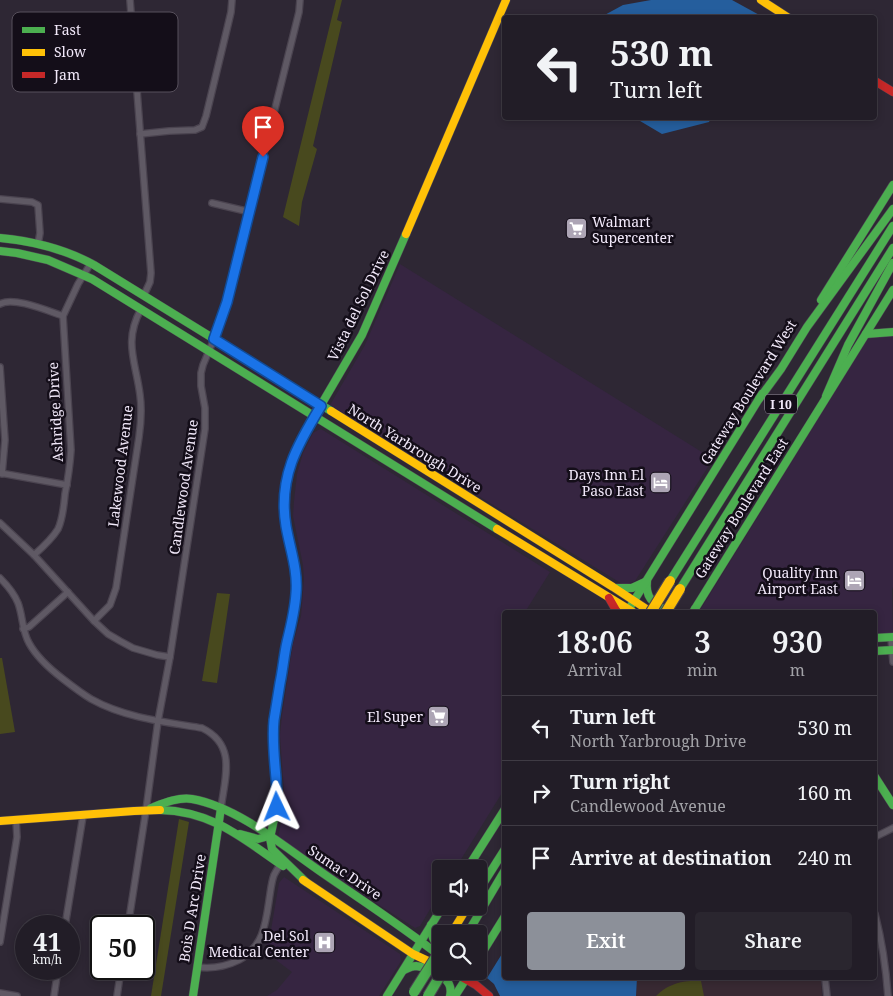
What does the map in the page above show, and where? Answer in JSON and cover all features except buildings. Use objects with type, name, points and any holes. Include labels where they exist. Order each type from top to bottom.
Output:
[{"type":"main road","name":"Vista del Sol Drive","points":[[268,836],[274,824],[277,807],[274,720],[287,642],[295,610],[296,574],[286,525],[285,494],[292,459],[302,437],[362,336],[506,0]]},
{"type":"main road","points":[[761,0],[784,15]]},
{"type":"main road","points":[[877,82],[893,92]]},
{"type":"main road","name":"Gateway Boulevard West","points":[[630,609],[759,398],[893,185]]},
{"type":"main road","points":[[759,398],[893,208]]},
{"type":"main road","name":"I 10","points":[[652,610],[893,226]]},
{"type":"main road","name":"North Yarbrough Drive","points":[[0,238],[38,244],[91,263],[614,587],[630,609]]},
{"type":"main road","name":"I 10","points":[[668,610],[893,248]]},
{"type":"main road","name":"North Yarbrough Drive","points":[[0,251],[48,260],[84,274],[314,417],[630,609]]},
{"type":"main road","points":[[826,396],[849,341],[893,263]]},
{"type":"main road","name":"Gateway Boulevard East","points":[[695,610],[893,290]]},
{"type":"main road","points":[[866,334],[893,332]]},
{"type":"main road","points":[[486,522],[492,512]]},
{"type":"main road","points":[[614,587],[630,590],[646,581]]},
{"type":"main road","points":[[646,581],[647,596],[664,610]]},
{"type":"main road","points":[[607,596],[616,610]]},
{"type":"main road","points":[[877,638],[892,637]]},
{"type":"main road","points":[[877,651],[892,650]]},
{"type":"main road","points":[[877,780],[893,805]]},
{"type":"main road","name":"Sumac Drive","points":[[146,810],[181,798],[213,804],[230,812],[268,836],[432,949]]},
{"type":"main road","name":"Bois D Arc Drive","points":[[193,996],[224,827],[221,808]]},
{"type":"main road","name":"Sumac Drive","points":[[0,821],[146,810],[181,812],[207,819],[224,827],[413,954],[432,963]]},
{"type":"main road","points":[[473,860],[502,814]]},
{"type":"main road","points":[[224,827],[258,840],[268,836],[272,850],[306,882]]},
{"type":"main road","points":[[487,877],[502,854]]},
{"type":"main road","points":[[472,925],[502,877]]},
{"type":"main road","points":[[387,996],[438,915]]},
{"type":"main road","points":[[487,945],[502,921]]},
{"type":"main road","points":[[431,926],[432,937]]},
{"type":"main road","points":[[413,994],[432,963]]},
{"type":"main road","points":[[404,970],[411,966],[423,967],[446,980],[450,985],[450,996]]},
{"type":"main road","points":[[428,996],[438,980]]},
{"type":"main road","points":[[455,996],[466,980]]},
{"type":"main road","points":[[474,980],[490,996]]},
{"type":"street","points":[[140,134],[195,130],[202,127],[231,12],[232,0]]},
{"type":"street","name":"Candlewood Avenue","points":[[130,915],[158,720],[170,657],[205,429],[206,418],[201,373],[227,302],[300,0]]},
{"type":"street","points":[[137,92],[151,273],[150,282],[144,295]]},
{"type":"street","points":[[0,199],[32,202],[38,205],[40,233],[38,244]]},
{"type":"street","points":[[212,203],[250,212]]},
{"type":"street","points":[[0,304],[6,301],[15,302],[62,316],[91,263]]},
{"type":"street","name":"Lakewood Avenue","points":[[94,621],[110,605],[116,588],[138,447],[141,406],[131,343],[133,326],[141,309]]},
{"type":"street","name":"Ashridge Drive","points":[[34,555],[47,543],[58,528],[70,466],[71,436],[62,316]]},
{"type":"street","points":[[0,367],[6,440],[1,474],[67,485]]},
{"type":"street","points":[[0,523],[34,555],[108,634],[133,648],[170,657]]},
{"type":"street","points":[[0,578],[18,604],[23,629],[34,651],[41,660],[78,691],[92,700],[137,717],[202,728],[222,744],[227,764],[221,808]]},
{"type":"street","points":[[23,629],[28,627],[68,592]]},
{"type":"street","points":[[892,637],[893,662]]},
{"type":"street","points":[[67,915],[82,816]]},
{"type":"street","points":[[0,942],[17,837],[16,820]]},
{"type":"street","points":[[877,836],[893,828]]},
{"type":"street","points":[[198,967],[215,968],[232,964],[241,959],[254,947],[262,936],[266,924],[273,876],[280,864]]},
{"type":"street","points":[[877,921],[884,954],[888,996]]},
{"type":"street","points":[[54,996],[56,980]]},
{"type":"street","points":[[117,996],[119,980]]},
{"type":"street","points":[[825,980],[826,996]]},
{"type":"street","points":[[0,993],[17,996]]},
{"type":"shaded area","points":[[336,0],[342,0],[337,20],[342,22],[313,146],[317,149],[302,202],[299,226],[283,217]]},
{"type":"shaded area","points":[[400,264],[713,459],[635,581],[624,585],[330,405],[365,345]]},
{"type":"shaded area","points":[[893,334],[893,634],[877,636],[877,610],[700,610],[869,337]]},
{"type":"shaded area","points":[[321,429],[550,572],[526,610],[502,610],[502,793],[461,860],[432,860],[432,906],[420,926],[415,928],[280,841],[278,837],[285,805],[280,735],[282,715],[293,644],[301,616],[304,579],[293,516],[294,501],[297,474],[303,453],[313,433]]},
{"type":"shaded area","points":[[217,593],[230,594],[217,683],[202,681]]},
{"type":"shaded area","points":[[0,658],[2,658],[15,732],[0,734]]},
{"type":"shaded area","points":[[179,819],[189,822],[161,996],[151,996]]},
{"type":"shaded area","name":"Del Sol Medical Center","points":[[284,877],[400,954],[401,961],[379,996],[267,996],[277,990],[292,972],[264,951],[270,936],[279,883]]},
{"type":"shaded area","points":[[637,980],[821,980],[822,996],[636,996]]},
{"type":"shaded area","points":[[690,981],[701,981],[704,996],[656,996],[672,985]]},
{"type":"water","points":[[651,0],[732,0],[759,15],[605,15],[623,5]]},
{"type":"water","points":[[638,120],[710,120],[709,122],[662,134]]},
{"type":"water","points":[[502,954],[502,980],[637,980],[636,996],[500,996],[494,984],[487,978]]},
{"type":"traffic: fast","points":[[821,300],[893,185]]},
{"type":"traffic: fast","points":[[759,399],[781,369],[807,327],[893,209]]},
{"type":"traffic: fast","points":[[670,581],[893,226]]},
{"type":"traffic: fast","points":[[306,882],[272,849],[270,838],[277,806],[273,741],[274,719],[296,599],[295,574],[286,524],[285,496],[290,468],[300,441],[362,335],[406,234]]},
{"type":"traffic: fast","points":[[0,238],[48,247],[83,259],[331,411]]},
{"type":"traffic: fast","points":[[680,589],[893,248]]},
{"type":"traffic: fast","points":[[0,251],[48,260],[92,279],[497,529]]},
{"type":"traffic: fast","points":[[826,396],[848,345],[893,263]]},
{"type":"traffic: fast","points":[[694,610],[893,290]]},
{"type":"traffic: fast","points":[[866,334],[893,332]]},
{"type":"traffic: fast","points":[[628,610],[762,394]]},
{"type":"traffic: fast","points":[[647,581],[647,592],[651,600],[665,610]]},
{"type":"traffic: fast","points":[[617,588],[632,588],[645,582]]},
{"type":"traffic: fast","points":[[877,638],[893,637]]},
{"type":"traffic: fast","points":[[877,651],[893,650]]},
{"type":"traffic: fast","points":[[877,780],[893,805]]},
{"type":"traffic: fast","points":[[151,808],[171,801],[192,799],[227,810],[278,841],[432,950]]},
{"type":"traffic: fast","points":[[193,996],[221,808]]},
{"type":"traffic: fast","points":[[160,810],[195,815],[211,821],[240,836],[283,866]]},
{"type":"traffic: fast","points":[[473,860],[502,814]]},
{"type":"traffic: fast","points":[[240,834],[258,839],[269,836]]},
{"type":"traffic: fast","points":[[487,877],[502,854]]},
{"type":"traffic: fast","points":[[472,925],[502,875]]},
{"type":"traffic: fast","points":[[387,996],[437,915]]},
{"type":"traffic: fast","points":[[487,945],[502,921]]},
{"type":"traffic: fast","points":[[431,925],[432,935]]},
{"type":"traffic: fast","points":[[414,992],[432,963]]},
{"type":"traffic: fast","points":[[404,970],[416,966],[434,972],[447,981],[451,990],[450,996]]},
{"type":"traffic: fast","points":[[428,996],[438,980]]},
{"type":"traffic: fast","points":[[455,996],[465,980]]},
{"type":"traffic: slow","points":[[406,234],[506,0]]},
{"type":"traffic: slow","points":[[761,0],[784,15]]},
{"type":"traffic: slow","points":[[331,411],[648,610]]},
{"type":"traffic: slow","points":[[497,529],[630,610]]},
{"type":"traffic: slow","points":[[652,610],[670,581]]},
{"type":"traffic: slow","points":[[667,610],[680,589]]},
{"type":"traffic: slow","points":[[0,821],[160,810]]},
{"type":"traffic: slow","points":[[303,880],[413,954],[432,963]]},
{"type":"traffic: slow","points":[[456,925],[463,915]]},
{"type":"traffic: jam","points":[[877,82],[893,92]]},
{"type":"traffic: jam","points":[[609,598],[616,610]]},
{"type":"traffic: jam","points":[[467,980],[489,996]]},
{"type":"place","name":"Walmart Supercenter","points":[[576,229]]},
{"type":"place","name":"Days Inn El Paso East","points":[[660,482]]},
{"type":"place","name":"Quality Inn Airport East","points":[[854,580]]},
{"type":"place","name":"El Super","points":[[439,716]]},
{"type":"place","name":"Del Sol Medical Center","points":[[325,943]]},
{"type":"route","points":[[263,157],[227,302],[214,339],[321,406],[302,437],[292,459],[286,482],[286,525],[297,585],[295,610],[287,642],[274,720],[277,807]]}]
